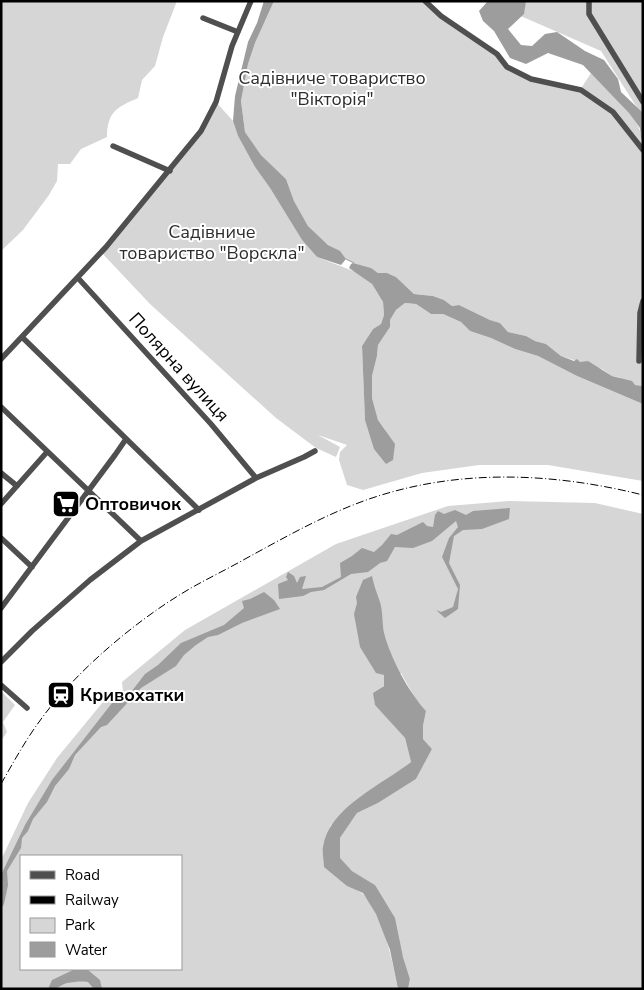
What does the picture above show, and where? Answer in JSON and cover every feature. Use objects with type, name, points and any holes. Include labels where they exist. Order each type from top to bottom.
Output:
[{"type":"street","points":[[1,360],[78,278],[170,171],[201,131],[216,102],[232,46],[251,1]]},
{"type":"street","points":[[425,1],[441,16],[497,54],[507,67],[531,79],[581,90],[613,112],[643,150]]},
{"type":"street","points":[[589,1],[589,14],[643,102]]},
{"type":"street","points":[[203,18],[238,32]]},
{"type":"street","points":[[113,146],[170,171]]},
{"type":"street","name":"Полярна вулиця","points":[[78,278],[211,424],[256,478]]},
{"type":"street","points":[[639,361],[640,313],[643,302]]},
{"type":"street","points":[[22,337],[199,510]]},
{"type":"street","points":[[1,407],[141,541]]},
{"type":"street","points":[[1,608],[126,439]]},
{"type":"street","points":[[1,662],[32,630],[90,580],[141,541],[256,478],[304,458],[315,451]]},
{"type":"street","points":[[1,504],[47,452]]},
{"type":"street","points":[[1,473],[17,486]]},
{"type":"street","points":[[1,538],[32,567]]},
{"type":"street","points":[[1,685],[27,708]]},
{"type":"green space","points":[[1,1],[177,1],[163,37],[155,66],[142,80],[138,98],[124,104],[111,116],[107,137],[81,149],[70,164],[58,164],[57,181],[49,195],[23,230],[1,251]]},
{"type":"green space","name":"Садівниче товариство \"Вікторія\"","points":[[274,1],[425,1],[497,54],[507,67],[531,79],[580,90],[591,73],[616,98],[639,128],[643,141],[643,386],[635,385],[612,376],[602,369],[561,356],[546,344],[526,336],[508,332],[500,323],[459,305],[452,306],[444,300],[433,296],[414,294],[396,277],[387,273],[378,273],[346,259],[308,226],[294,201],[286,179],[261,155],[245,132],[241,101],[248,64],[255,43]]},
{"type":"green space","points":[[486,1],[643,1],[643,117],[601,51]]},
{"type":"green space","name":"Садівниче товариство \"Ворскла\"","points":[[216,102],[233,121],[238,136],[255,167],[302,240],[317,257],[356,272],[372,284],[383,302],[384,315],[381,324],[373,329],[362,346],[365,420],[386,431],[378,420],[372,398],[372,376],[378,345],[390,327],[390,320],[396,310],[405,303],[416,304],[431,314],[443,314],[461,322],[470,331],[538,356],[577,376],[643,404],[643,481],[548,465],[479,465],[422,473],[363,490],[347,485],[339,460],[340,452],[347,445],[318,435],[340,447],[336,457],[316,448],[276,418],[150,304],[101,252],[195,140]]},
{"type":"green space","points":[[509,501],[595,503],[643,514],[643,989],[408,989],[410,979],[375,885],[352,871],[339,858],[347,886],[364,895],[382,927],[398,989],[1,989],[1,860],[28,803],[57,758],[112,691],[123,692],[122,682],[185,630],[336,544],[448,506]],"holes":[[[401,673],[416,700],[426,711],[423,739],[432,749],[416,779],[378,803],[357,813],[340,838],[339,858],[330,826],[411,762],[405,738],[375,704],[374,693]]]},
{"type":"green space","points":[[1,691],[15,705],[3,722],[7,732],[1,741]]},
{"type":"water","points":[[264,1],[274,1],[255,43],[248,64],[241,101],[245,132],[261,155],[286,179],[294,201],[308,226],[328,245],[340,251],[346,259],[341,265],[317,257],[302,240],[255,167],[238,136],[233,121],[235,96],[248,42]]},
{"type":"water","points":[[488,1],[526,1],[524,14],[508,29],[521,45],[532,46],[545,34],[557,32],[585,51],[604,60],[618,79],[621,92],[643,113],[643,141],[640,128],[629,113],[583,65],[548,53],[526,64],[510,58],[494,31],[483,21],[479,11]]},
{"type":"water","points":[[353,263],[371,268],[378,273],[387,273],[396,277],[414,294],[433,296],[444,300],[452,306],[459,305],[500,323],[508,332],[526,336],[546,344],[561,356],[574,361],[577,359],[580,362],[588,361],[612,376],[632,381],[635,385],[643,386],[643,404],[577,376],[538,356],[470,331],[461,322],[443,314],[431,314],[416,304],[405,303],[396,310],[390,320],[390,327],[378,345],[372,376],[372,398],[378,420],[395,444],[393,460],[386,464],[374,449],[365,420],[362,346],[373,329],[381,324],[384,315],[383,302],[372,284],[349,268]]},
{"type":"water","points":[[510,508],[509,519],[482,529],[463,530],[454,536],[449,563],[460,585],[458,609],[445,618],[436,610],[441,612],[453,607],[458,589],[442,557],[449,538],[458,527],[456,521],[432,541],[413,548],[395,547],[387,561],[380,563],[368,572],[351,574],[324,590],[311,592],[303,596],[279,599],[278,584],[288,580],[286,577],[288,572],[294,576],[297,583],[300,577],[306,576],[302,589],[322,587],[341,577],[340,563],[362,548],[374,552],[391,534],[397,535],[423,522],[427,526],[433,527],[435,515],[438,511],[444,514],[455,510],[466,515],[473,511]]},
{"type":"water","points":[[372,576],[381,606],[387,643],[407,684],[426,711],[423,739],[432,749],[416,779],[378,803],[357,813],[340,838],[340,858],[352,871],[375,885],[395,918],[403,957],[410,979],[408,989],[398,989],[390,950],[376,914],[363,893],[347,886],[324,867],[323,847],[327,833],[335,820],[358,798],[411,762],[405,738],[375,705],[373,693],[384,686],[384,675],[376,673],[360,647],[354,614],[357,603],[356,597],[363,580]]},
{"type":"water","points":[[264,592],[274,600],[280,609],[242,623],[218,635],[208,637],[196,645],[184,655],[176,666],[141,688],[107,725],[101,727],[75,755],[69,769],[55,786],[47,802],[33,819],[28,831],[22,838],[21,848],[7,871],[8,885],[1,909],[1,875],[25,825],[52,780],[112,703],[128,696],[145,674],[158,665],[181,643],[224,625],[244,608],[242,601]]},
{"type":"water","points":[[73,970],[88,970],[100,980],[102,989],[94,989],[88,982],[83,982],[67,983],[48,989],[52,980]]},
{"type":"waterway","points":[[346,259],[354,263]]},
{"type":"railway","points":[[1,784],[39,722],[69,686],[104,651],[162,606],[189,589],[298,530],[339,511],[388,493],[424,484],[460,479],[497,477],[570,481],[643,495]]},
{"type":"place","name":"Оптовичок","points":[[66,504]]},
{"type":"place","name":"Кривохатки","points":[[61,695]]}]
